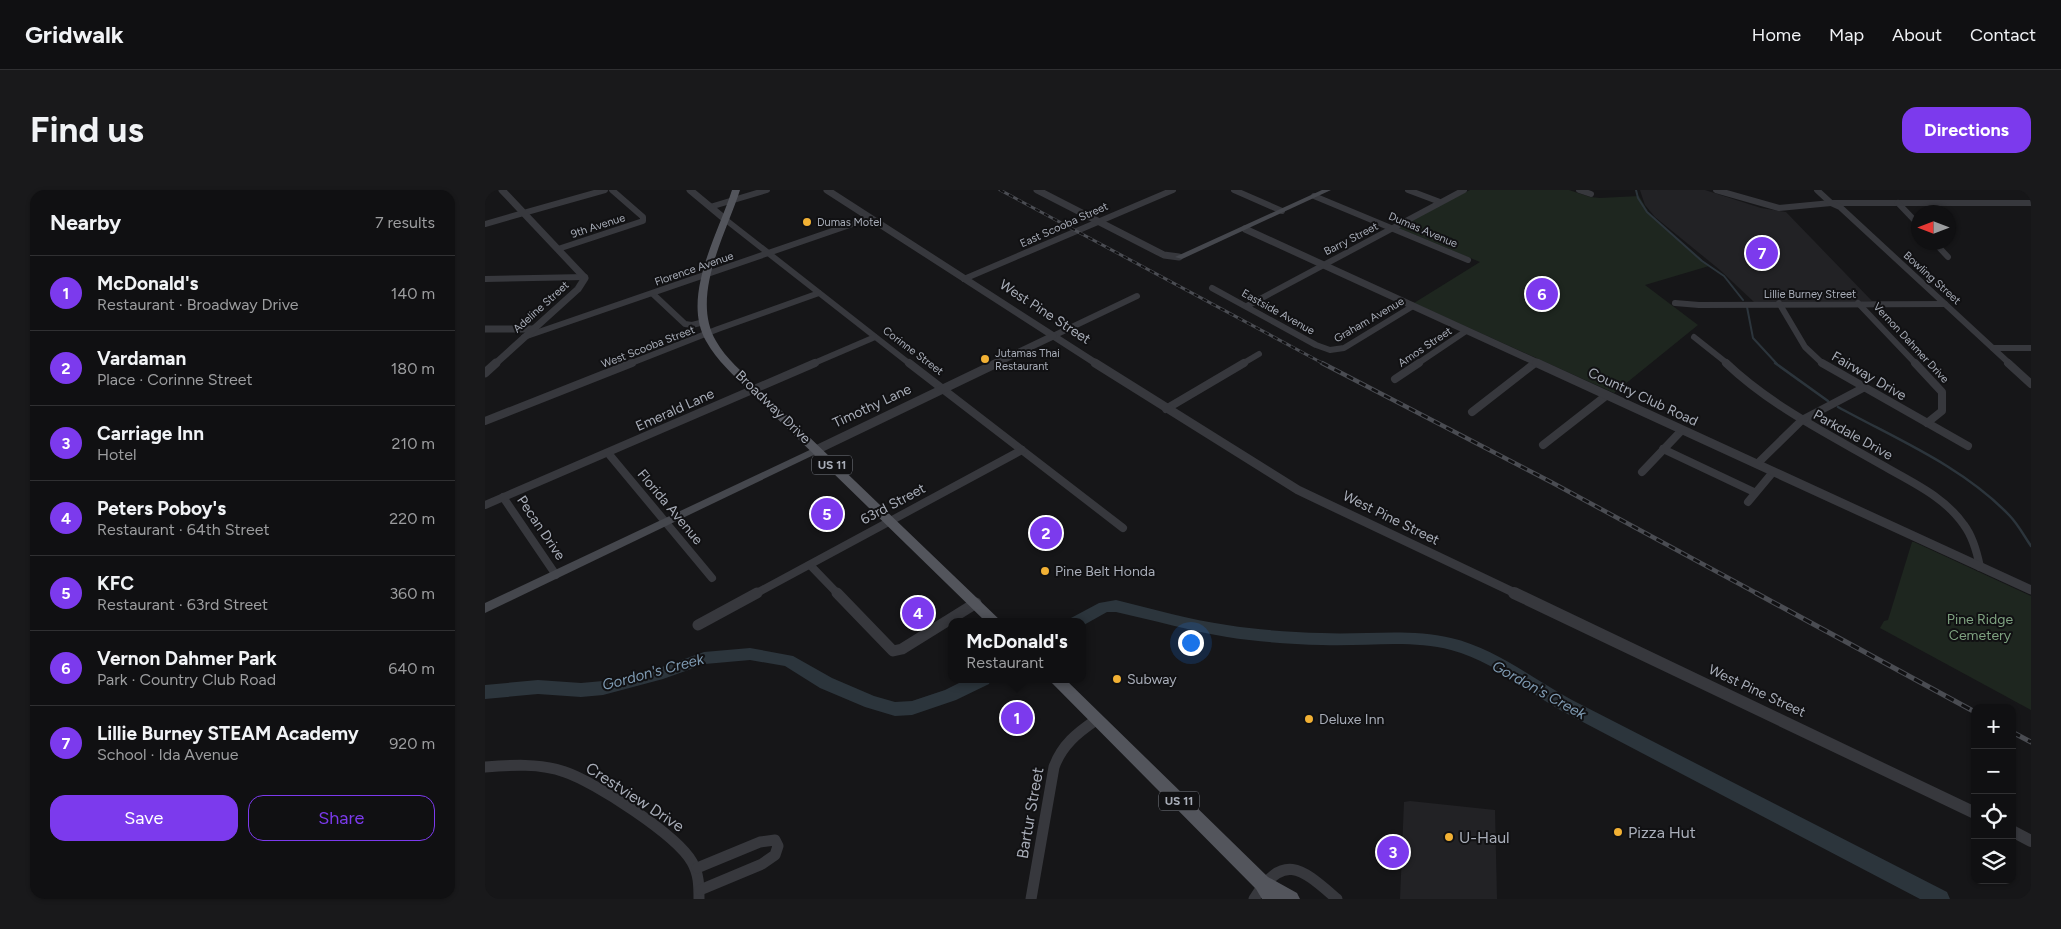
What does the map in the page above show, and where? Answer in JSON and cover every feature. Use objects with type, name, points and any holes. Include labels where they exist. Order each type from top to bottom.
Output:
[{"type":"main road","name":"Broadway Drive","points":[[737,190],[707,275],[702,301],[704,322],[708,334],[727,362],[753,389],[991,618]]},
{"type":"main road","points":[[1179,257],[1245,229],[1328,190]]},
{"type":"main road","name":"Timothy Lane","points":[[485,608],[816,450]]},
{"type":"main road","name":"US 11","points":[[1059,683],[1263,883],[1291,899]]},
{"type":"main road","name":"US 11","points":[[1263,883],[1272,899]]},
{"type":"street","name":"Adeline Street","points":[[485,374],[582,285],[585,276],[502,190]]},
{"type":"street","points":[[485,224],[605,190]]},
{"type":"street","name":"9th Avenue","points":[[558,249],[643,221],[643,217],[612,190]]},
{"type":"street","name":"Corinne Street","points":[[691,190],[726,220],[875,337],[1123,528]]},
{"type":"street","points":[[710,207],[767,190]]},
{"type":"street","name":"West Pine Street","points":[[827,190],[1257,467],[1306,494],[1971,812]]},
{"type":"street","points":[[1037,190],[1170,258],[1179,257]]},
{"type":"street","name":"East Scooba Street","points":[[964,279],[1173,190]]},
{"type":"street","points":[[1234,190],[1282,211]]},
{"type":"street","points":[[1408,190],[1440,202]]},
{"type":"street","name":"Barry Street","points":[[1247,306],[1463,190]]},
{"type":"street","points":[[1579,190],[1591,194]]},
{"type":"street","points":[[1716,190],[1772,208],[1792,208],[1831,203],[2031,203]]},
{"type":"street","points":[[1727,194],[1734,190]]},
{"type":"street","name":"Bowling Street","points":[[1817,190],[1831,203],[1840,207],[2031,384]]},
{"type":"street","name":"Dumas Avenue","points":[[1314,196],[1468,260]]},
{"type":"street","points":[[1898,203],[1911,217]]},
{"type":"street","name":"Florence Avenue","points":[[524,337],[871,218]]},
{"type":"street","name":"Country Club Road","points":[[1245,229],[1535,364],[1607,395],[2031,590]]},
{"type":"street","points":[[1941,250],[1947,257]]},
{"type":"street","points":[[485,278],[585,276]]},
{"type":"street","name":"Eastside Avenue","points":[[1212,288],[1316,345],[1326,350],[1335,351]]},
{"type":"street","name":"West Scooba Street","points":[[485,420],[819,293]]},
{"type":"street","points":[[653,294],[685,324],[692,325],[704,322]]},
{"type":"street","name":"Timothy Lane","points":[[816,450],[1137,296]]},
{"type":"street","name":"Vernon Dahmer Drive","points":[[1858,303],[1941,392],[1943,398],[1942,411],[1927,424]]},
{"type":"street","name":"Lillie Burney Street","points":[[1675,304],[1945,304]]},
{"type":"street","name":"Fairway Drive","points":[[1779,304],[1805,347],[1835,372],[1968,446]]},
{"type":"street","name":"Graham Avenue","points":[[1335,351],[1344,348],[1413,306]]},
{"type":"street","points":[[485,329],[533,329]]},
{"type":"street","name":"Amos Street","points":[[1395,379],[1466,331]]},
{"type":"street","name":"Emerald Lane","points":[[485,505],[875,337]]},
{"type":"street","name":"Parkdale Drive","points":[[1694,337],[1717,354],[1756,390],[1801,420],[1933,494],[1949,508],[1972,535],[1980,566]]},
{"type":"street","points":[[1993,348],[2031,348]]},
{"type":"street","points":[[1166,409],[1259,354]]},
{"type":"street","points":[[1472,412],[1535,364]]},
{"type":"street","points":[[1757,464],[1801,420],[1863,388]]},
{"type":"street","points":[[1543,445],[1607,395]]},
{"type":"street","points":[[1642,472],[1682,430]]},
{"type":"street","name":"63rd Street","points":[[698,625],[1022,450]]},
{"type":"street","points":[[1663,450],[1754,492]]},
{"type":"street","name":"Florida Avenue","points":[[608,453],[712,578]]},
{"type":"street","points":[[1748,502],[1754,492],[1773,472]]},
{"type":"street","name":"Pecan Drive","points":[[503,497],[556,575]]},
{"type":"street","points":[[810,565],[893,652],[902,649],[948,621]]},
{"type":"street","points":[[953,618],[976,604]]},
{"type":"street","name":"Bartur Street","points":[[1031,899],[1057,756],[1068,741],[1096,720]]},
{"type":"street","name":"Crestview Drive","points":[[485,767],[545,768],[564,772],[582,780],[666,833],[678,843],[697,868],[700,895]]},
{"type":"street","points":[[2016,834],[2031,841]]},
{"type":"street","points":[[697,868],[760,842],[775,840],[778,846],[775,854],[762,864],[700,895]]},
{"type":"street","points":[[1254,899],[1263,883],[1276,871],[1290,869],[1311,877],[1337,899]]},
{"type":"shaded area","points":[[1640,190],[1705,190],[1761,208],[1786,212],[1872,301],[1754,302],[1720,270],[1655,217],[1645,205]]},
{"type":"shaded area","name":"U-Haul","points":[[1410,801],[1495,810],[1497,899],[1400,899],[1404,802]]},
{"type":"green space","points":[[1470,190],[1569,190],[1590,197],[1600,198],[1639,196],[1650,215],[1709,266],[1645,285],[1698,325],[1614,393],[1414,303],[1480,262],[1396,227]]},
{"type":"green space","name":"Pine Ridge Cemetery","points":[[1912,542],[2031,596],[2031,710],[1880,628],[1884,621],[1888,620]]},
{"type":"waterway","points":[[1636,190],[1638,198],[1647,212],[1702,261],[1724,276],[1743,300]]},
{"type":"waterway","points":[[1747,307],[1753,338],[1777,364]]},
{"type":"waterway","points":[[1775,363],[1828,401]]},
{"type":"waterway","points":[[1838,407],[1928,455],[1971,482],[2009,515],[2031,546]]},
{"type":"waterway","name":"Gordon's Creek","points":[[1083,618],[1104,607],[1116,606],[1227,631],[1322,639],[1423,639],[1452,644],[1474,652],[1527,680],[1546,694],[1566,705],[1940,899]]},
{"type":"waterway","name":"Gordon's Creek","points":[[485,692],[538,687],[581,690],[603,688],[663,673],[704,658],[750,654],[788,660],[826,683],[871,702],[895,709],[912,708],[950,695],[975,683]]},
{"type":"railway","points":[[1000,190],[1324,364]]},
{"type":"railway","points":[[1322,363],[1551,482],[1758,594]]},
{"type":"railway","points":[[1756,593],[1971,710]]},
{"type":"railway","points":[[2016,734],[2031,742]]},
{"type":"place","name":"Dumas Motel","points":[[807,222]]},
{"type":"place","name":"Lillie Burney STEAM Academy","points":[[1762,253]]},
{"type":"place","name":"Vernon Dahmer Park","points":[[1542,294]]},
{"type":"place","name":"Jutamas Thai Restaurant","points":[[985,359]]},
{"type":"place","name":"KFC","points":[[827,514]]},
{"type":"place","name":"Vardaman","points":[[1046,533]]},
{"type":"place","name":"Pine Belt Honda","points":[[1045,571]]},
{"type":"place","name":"Peters Poboy's","points":[[918,613]]},
{"type":"place","name":"Subway","points":[[1117,679]]},
{"type":"place","name":"McDonald's","points":[[1017,718]]},
{"type":"place","name":"Deluxe Inn","points":[[1309,719]]},
{"type":"place","name":"Pizza Hut","points":[[1618,832]]},
{"type":"place","name":"U-Haul","points":[[1449,837]]},
{"type":"place","name":"Carriage Inn","points":[[1393,852]]}]
